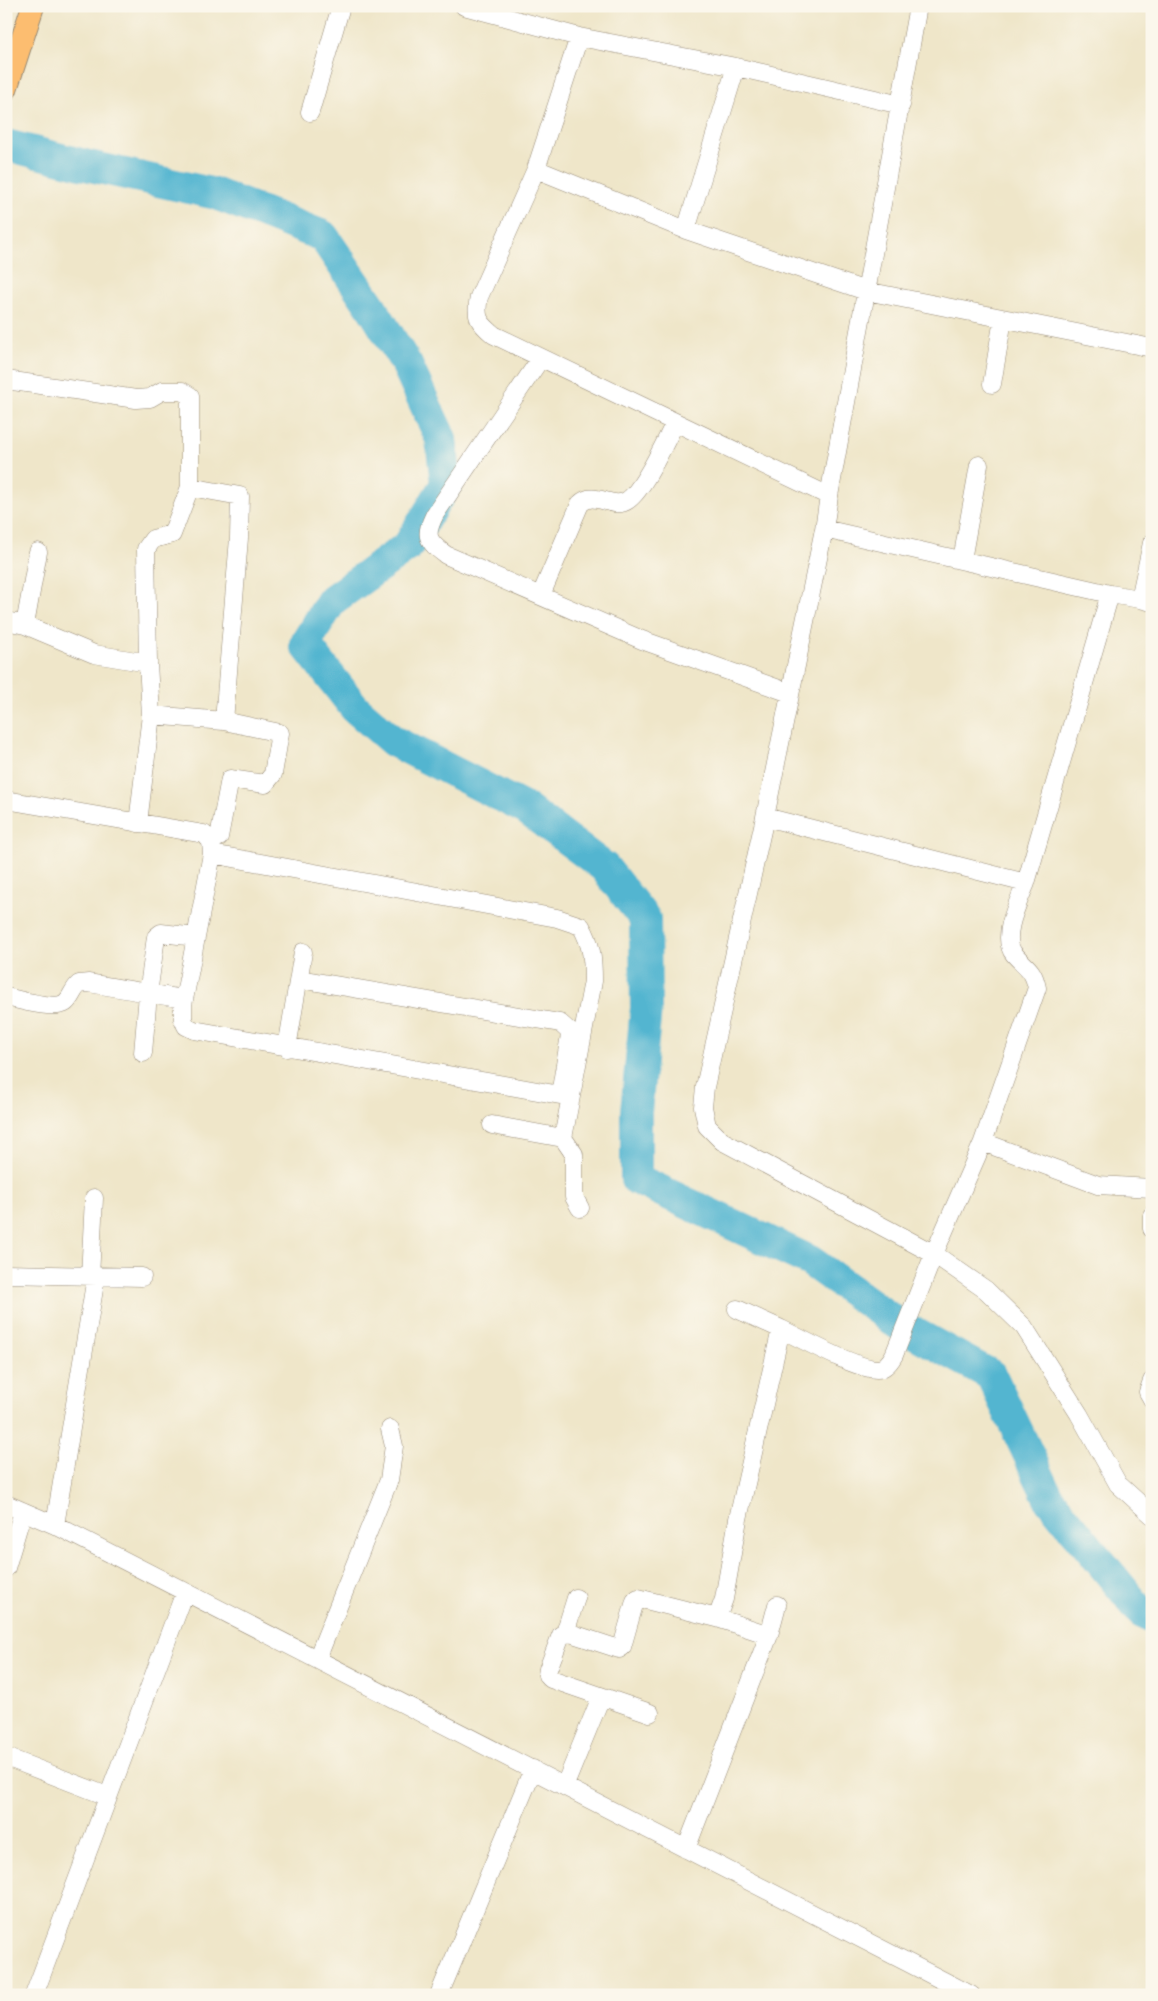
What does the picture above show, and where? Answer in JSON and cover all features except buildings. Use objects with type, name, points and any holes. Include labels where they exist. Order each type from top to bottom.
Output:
[{"type":"main road","points":[[6,89],[33,6]]},
{"type":"street","points":[[310,112],[341,6]]},
{"type":"street","points":[[464,6],[579,37],[736,67],[902,105]]},
{"type":"street","points":[[918,6],[902,105],[866,291],[824,529],[705,1086],[703,1107],[707,1126],[722,1141],[934,1254],[986,1290],[1024,1327],[1079,1414],[1118,1484],[1152,1515]]},
{"type":"street","points":[[579,37],[536,169],[479,296],[476,310],[480,324],[494,334],[541,358],[829,496]]},
{"type":"street","points":[[686,230],[736,67]]},
{"type":"street","points":[[536,169],[686,230],[866,291],[1152,348]]},
{"type":"street","points":[[992,384],[1003,319]]},
{"type":"street","points":[[541,358],[435,514],[428,527],[428,536],[433,545],[446,554],[642,640],[790,693]]},
{"type":"street","points":[[6,380],[136,398],[150,398],[162,391],[182,391],[190,396],[190,487],[172,534],[153,539],[146,549],[151,715],[138,824]]},
{"type":"street","points":[[541,595],[580,504],[584,500],[592,498],[619,504],[628,501],[639,489],[676,423]]},
{"type":"street","points":[[962,560],[979,465]]},
{"type":"street","points":[[190,487],[240,496],[239,538],[224,722]]},
{"type":"street","points":[[824,529],[1110,594],[1146,600],[1152,543]]},
{"type":"street","points":[[25,625],[38,552]]},
{"type":"street","points":[[738,1309],[860,1366],[878,1369],[889,1363],[901,1339],[934,1254],[983,1142],[1037,988],[1034,974],[1012,952],[1009,940],[1010,925],[1026,883],[1110,594]]},
{"type":"street","points":[[6,621],[25,625],[94,654],[148,663]]},
{"type":"street","points":[[151,715],[224,722],[280,733],[278,754],[273,774],[265,784],[230,779],[219,837],[211,848],[184,999],[183,1019],[186,1026],[194,1030],[287,1048],[565,1096]]},
{"type":"street","points":[[6,800],[204,834],[211,848]]},
{"type":"street","points":[[764,817],[1026,883]]},
{"type":"street","points":[[211,848],[557,918],[581,926],[589,940],[593,960],[593,981],[565,1096]]},
{"type":"street","points":[[143,1053],[148,994],[158,934],[196,937]]},
{"type":"street","points":[[287,1048],[303,952]]},
{"type":"street","points":[[299,979],[560,1023],[569,1031],[570,1035],[563,1138],[574,1154],[574,1197],[580,1208]]},
{"type":"street","points":[[6,997],[40,1004],[62,1004],[67,1002],[72,991],[79,984],[88,983],[184,999]]},
{"type":"street","points":[[492,1125],[563,1138]]},
{"type":"street","points":[[983,1142],[1098,1185],[1152,1188]]},
{"type":"street","points":[[55,1525],[93,1277],[94,1198]]},
{"type":"street","points":[[1152,1216],[1152,1230]]},
{"type":"street","points":[[6,1274],[142,1277]]},
{"type":"street","points":[[717,1618],[724,1599],[738,1519],[781,1329]]},
{"type":"street","points":[[1152,1381],[1148,1392],[1152,1399]]},
{"type":"street","points":[[318,1660],[390,1480],[394,1446],[390,1430]]},
{"type":"street","points":[[6,1504],[55,1525],[971,1995]]},
{"type":"street","points":[[6,1568],[23,1511]]},
{"type":"street","points":[[34,1995],[185,1592]]},
{"type":"street","points":[[576,1598],[565,1633],[561,1635],[547,1674],[551,1679],[650,1714]]},
{"type":"street","points":[[565,1633],[619,1649],[622,1646],[635,1601],[638,1598],[717,1618],[769,1635]]},
{"type":"street","points":[[686,1849],[769,1635],[777,1605]]},
{"type":"street","points":[[565,1785],[601,1697]]},
{"type":"street","points":[[6,1757],[107,1796]]},
{"type":"street","points":[[439,1995],[533,1770]]},
{"type":"waterway","points":[[6,145],[85,165],[216,194],[323,236],[372,308],[407,365],[441,439],[446,484],[408,546],[332,600],[305,644],[355,708],[393,741],[526,809],[604,867],[645,919],[646,1008],[636,1112],[636,1179],[810,1261],[898,1324],[991,1375],[1050,1500],[1142,1613],[1152,1617]]}]
